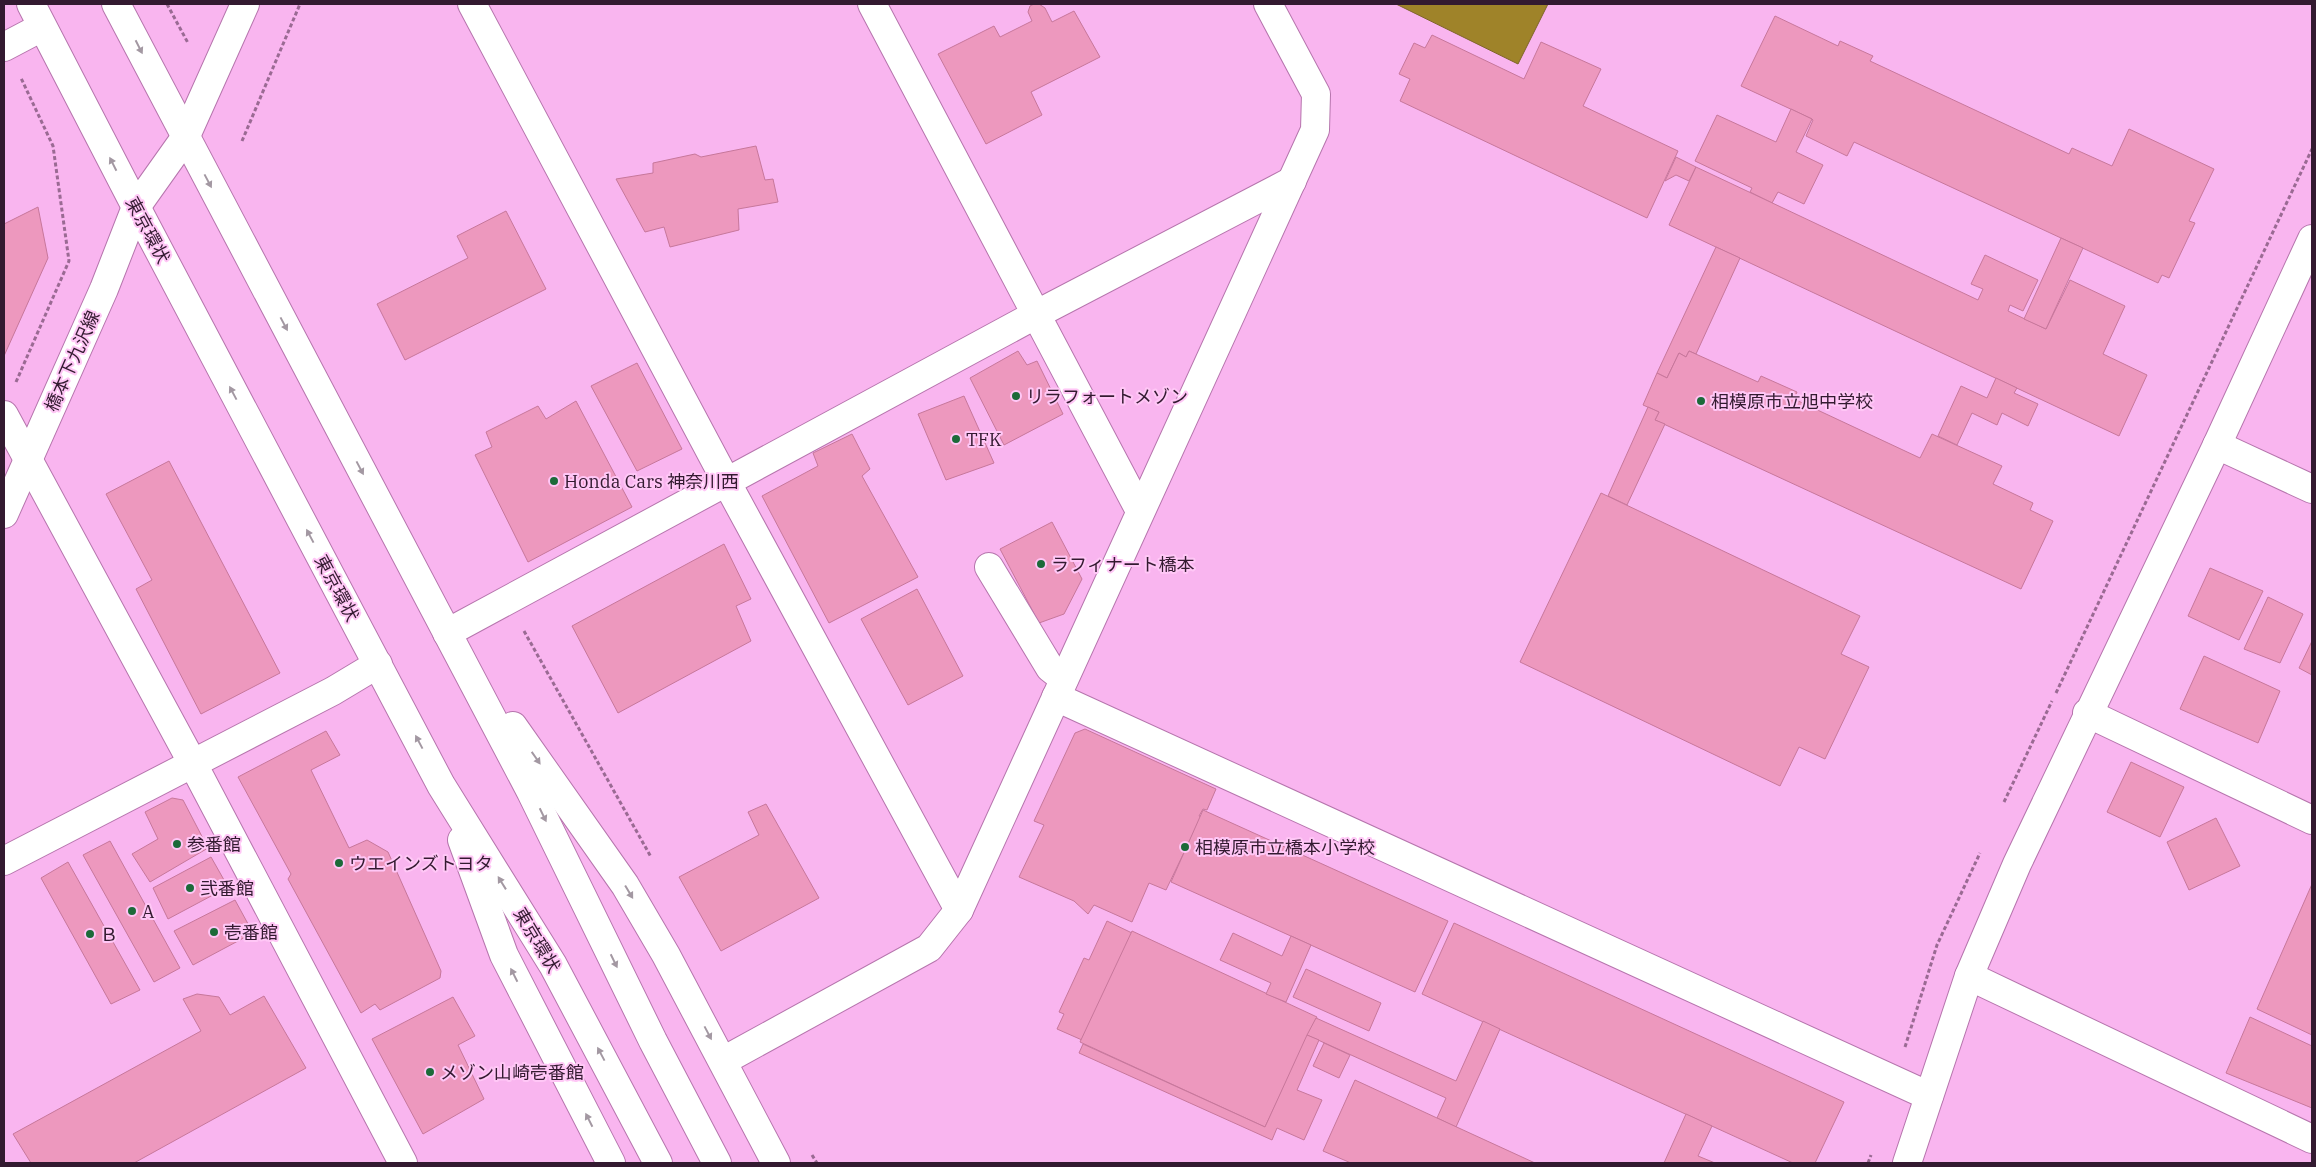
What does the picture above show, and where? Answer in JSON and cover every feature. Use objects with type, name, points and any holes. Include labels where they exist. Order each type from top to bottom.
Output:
[{"type":"main road","points":[[116,4],[531,792],[653,1041],[717,1163]]},
{"type":"main road","name":"橋本下九沢線","points":[[4,514],[16,457],[104,289],[136,207],[185,138],[245,4]]},
{"type":"main road","points":[[472,4],[726,481],[959,910]]},
{"type":"main road","points":[[872,4],[1140,511]]},
{"type":"main road","points":[[723,1061],[929,948],[959,910],[1315,130],[1316,94],[1268,4]]},
{"type":"main road","points":[[5,47],[37,15]]},
{"type":"main road","name":"東京環状","points":[[37,15],[136,207],[441,785],[553,965],[658,1163]]},
{"type":"main road","points":[[447,632],[1037,314],[1292,182]]},
{"type":"main road","points":[[1907,1163],[1969,976],[2017,864],[2087,713],[2217,445],[2312,239]]},
{"type":"main road","points":[[4,415],[16,457],[193,764],[403,1163]]},
{"type":"main road","points":[[2217,445],[2312,489]]},
{"type":"main road","points":[[989,567],[1060,688],[1929,1096]]},
{"type":"main road","points":[[447,632],[624,885],[666,955],[776,1163]]},
{"type":"main road","points":[[4,861],[333,691],[378,664]]},
{"type":"main road","points":[[2087,713],[2312,820]]},
{"type":"main road","points":[[441,785],[504,955],[611,1163]]},
{"type":"main road","points":[[1969,976],[2312,1139]]},
{"type":"path","points":[[167,4],[189,46]]},
{"type":"path","points":[[242,141],[300,4]]},
{"type":"path","points":[[5,47],[53,146],[69,261],[16,383]]},
{"type":"path","points":[[520,624],[656,864]]},
{"type":"shaded area","points":[[1396,4],[1548,4],[1518,64]]},
{"type":"building","points":[[1039,4],[1045,8],[1052,22],[1074,11],[1100,57],[1031,92],[1042,115],[986,144],[938,54],[994,26],[1000,37],[1032,21],[1028,12],[1030,6]]},
{"type":"building","points":[[1775,16],[1838,46],[1840,41],[1873,56],[1870,61],[2069,154],[2072,148],[2112,166],[2129,129],[2214,169],[2189,221],[2195,223],[2169,278],[2162,275],[2158,283],[1854,142],[1847,156],[1806,136],[1812,119],[1741,86]]},
{"type":"building","points":[[1432,35],[1524,79],[1541,42],[1601,69],[1583,106],[1678,151],[1647,218],[1400,101],[1410,79],[1399,74],[1414,43],[1425,48]]},
{"type":"building","points":[[1791,109],[1812,119],[1796,152],[1823,165],[1804,204],[1778,192],[1772,203],[1750,192],[1752,188],[1695,161],[1717,115],[1776,142]]},
{"type":"building","points":[[756,146],[765,180],[773,179],[778,202],[738,209],[739,230],[670,247],[664,227],[645,232],[616,179],[653,173],[653,163],[695,154],[701,157]]},
{"type":"building","points":[[1676,157],[1696,167],[1689,181],[1676,175],[1665,181]]},
{"type":"building","points":[[1696,167],[1978,300],[1983,289],[1971,284],[1985,255],[2038,280],[2023,311],[2010,305],[2008,311],[2046,329],[2070,280],[2125,306],[2103,354],[2147,375],[2119,436],[1669,225]]},
{"type":"building","points":[[38,207],[48,258],[4,356],[4,224]]},
{"type":"building","points":[[506,211],[546,289],[405,360],[377,304],[468,258],[457,236]]},
{"type":"building","points":[[2061,238],[2083,248],[2046,329],[2024,319]]},
{"type":"building","points":[[1716,247],[1740,258],[1696,354],[1689,351],[1686,357],[1679,353],[1667,378],[1657,373]]},
{"type":"building","name":"リラフォートメゾン","points":[[1018,351],[1027,365],[1037,361],[1063,414],[1004,445],[970,378]]},
{"type":"building","points":[[1689,351],[1758,382],[1761,376],[1797,392],[1794,399],[1920,458],[1932,434],[2002,466],[1993,484],[2033,503],[2030,510],[2053,521],[2021,589],[1655,420],[1659,412],[1643,405],[1657,373],[1667,378],[1679,353],[1686,357]]},
{"type":"building","points":[[637,363],[682,449],[637,471],[591,386]]},
{"type":"building","points":[[1996,378],[2017,388],[2014,393],[2038,404],[2028,426],[2002,413],[1997,425],[1972,413],[1957,445],[1938,436],[1961,386],[1987,398]]},
{"type":"building","name":"TFK","points":[[964,396],[994,463],[946,480],[918,414]]},
{"type":"building","name":"Honda Cars 神奈川西","points":[[576,401],[632,507],[528,562],[475,455],[492,447],[486,432],[538,406],[546,419]]},
{"type":"building","points":[[1648,407],[1659,412],[1655,420],[1665,424],[1627,505],[1608,496]]},
{"type":"building","points":[[852,434],[870,469],[862,476],[918,577],[829,623],[762,496],[818,466],[813,453]]},
{"type":"building","points":[[169,461],[280,673],[201,714],[136,589],[152,580],[106,494]]},
{"type":"building","points":[[1601,493],[1860,616],[1841,654],[1869,667],[1825,759],[1799,747],[1780,786],[1520,662]]},
{"type":"building","name":"ラフィナート橋本","points":[[1052,522],[1082,579],[1064,614],[1039,623],[1000,549]]},
{"type":"building","points":[[724,544],[751,599],[736,606],[751,641],[618,713],[572,626]]},
{"type":"building","points":[[2210,568],[2263,591],[2239,640],[2188,616]]},
{"type":"building","points":[[917,589],[963,676],[908,705],[861,619]]},
{"type":"building","points":[[2268,597],[2303,614],[2280,663],[2244,649]]},
{"type":"building","points":[[2312,641],[2312,675],[2299,668]]},
{"type":"building","points":[[2204,656],[2280,691],[2258,743],[2180,709]]},
{"type":"building","points":[[1085,729],[1216,789],[1207,810],[1203,809],[1199,816],[1201,817],[1166,890],[1149,883],[1132,922],[1094,905],[1088,914],[1074,901],[1019,877],[1044,825],[1034,821],[1075,733]]},
{"type":"building","name":"ウエインズトヨタ","points":[[326,731],[340,755],[311,770],[349,848],[367,840],[388,852],[441,971],[440,978],[380,1010],[375,1004],[361,1013],[288,879],[291,874],[238,777]]},
{"type":"building","points":[[2131,762],[2184,787],[2160,837],[2107,812]]},
{"type":"building","name":"参番館","points":[[172,798],[183,800],[208,848],[150,882],[132,854],[158,839],[145,812]]},
{"type":"building","points":[[766,804],[819,898],[721,951],[679,877],[759,835],[748,812]]},
{"type":"building","points":[[1203,810],[1448,921],[1415,992],[1171,882]]},
{"type":"building","points":[[2216,818],[2240,866],[2189,890],[2167,842]]},
{"type":"building","name":"A","points":[[110,841],[180,968],[154,982],[83,855]]},
{"type":"building","name":"弐番館","points":[[211,857],[228,887],[168,919],[153,888]]},
{"type":"building","name":"Ｂ","points":[[68,862],[140,990],[111,1004],[41,878]]},
{"type":"building","points":[[2312,884],[2312,1035],[2257,1009]]},
{"type":"building","name":"壱番館","points":[[235,900],[253,933],[193,965],[174,931]]},
{"type":"building","points":[[1107,921],[1132,933],[1082,1040],[1057,1029],[1064,1014],[1059,1012],[1084,958],[1089,960]]},
{"type":"building","points":[[1454,923],[1844,1102],[1815,1163],[1793,1163],[1422,994]]},
{"type":"building","points":[[1132,931],[1317,1017],[1265,1127],[1080,1042]]},
{"type":"building","points":[[1233,933],[1282,956],[1291,936],[1311,945],[1286,1002],[1266,994],[1271,983],[1220,960]]},
{"type":"building","points":[[1306,969],[1381,1003],[1369,1031],[1293,997]]},
{"type":"building","points":[[197,994],[219,997],[230,1015],[264,996],[306,1068],[134,1163],[31,1163],[13,1134],[201,1031],[183,999]]},
{"type":"building","name":"メゾン山崎壱番館","points":[[453,997],[475,1036],[458,1045],[484,1099],[423,1134],[372,1039]]},
{"type":"building","points":[[2250,1017],[2312,1046],[2312,1108],[2226,1073]]},
{"type":"building","points":[[1316,1018],[1456,1081],[1483,1021],[1500,1029],[1456,1127],[1437,1118],[1446,1098],[1307,1035]]},
{"type":"building","points":[[1307,1035],[1319,1040],[1297,1090],[1322,1100],[1304,1140],[1277,1128],[1272,1140],[1079,1053],[1083,1044],[1265,1127]]},
{"type":"building","points":[[1324,1043],[1350,1055],[1339,1078],[1313,1066]]},
{"type":"building","points":[[1355,1080],[1535,1163],[1351,1163],[1323,1151]]},
{"type":"building","points":[[1686,1114],[1712,1126],[1698,1156],[1715,1163],[1664,1163]]},
{"type":"place","name":"リラフォートメゾン","points":[[1016,396]]},
{"type":"place","name":"相模原市立旭中学校","points":[[1701,401]]},
{"type":"place","name":"TFK","points":[[956,439]]},
{"type":"place","name":"Honda Cars 神奈川西","points":[[554,481]]},
{"type":"place","name":"ラフィナート橋本","points":[[1041,564]]},
{"type":"place","name":"参番館","points":[[177,844]]},
{"type":"place","name":"相模原市立橋本小学校","points":[[1185,847]]},
{"type":"place","name":"ウエインズトヨタ","points":[[339,863]]},
{"type":"place","name":"弐番館","points":[[190,888]]},
{"type":"place","name":"A","points":[[132,911]]},
{"type":"place","name":"壱番館","points":[[214,932]]},
{"type":"place","name":"Ｂ","points":[[90,934]]},
{"type":"place","name":"メゾン山崎壱番館","points":[[430,1072]]}]
